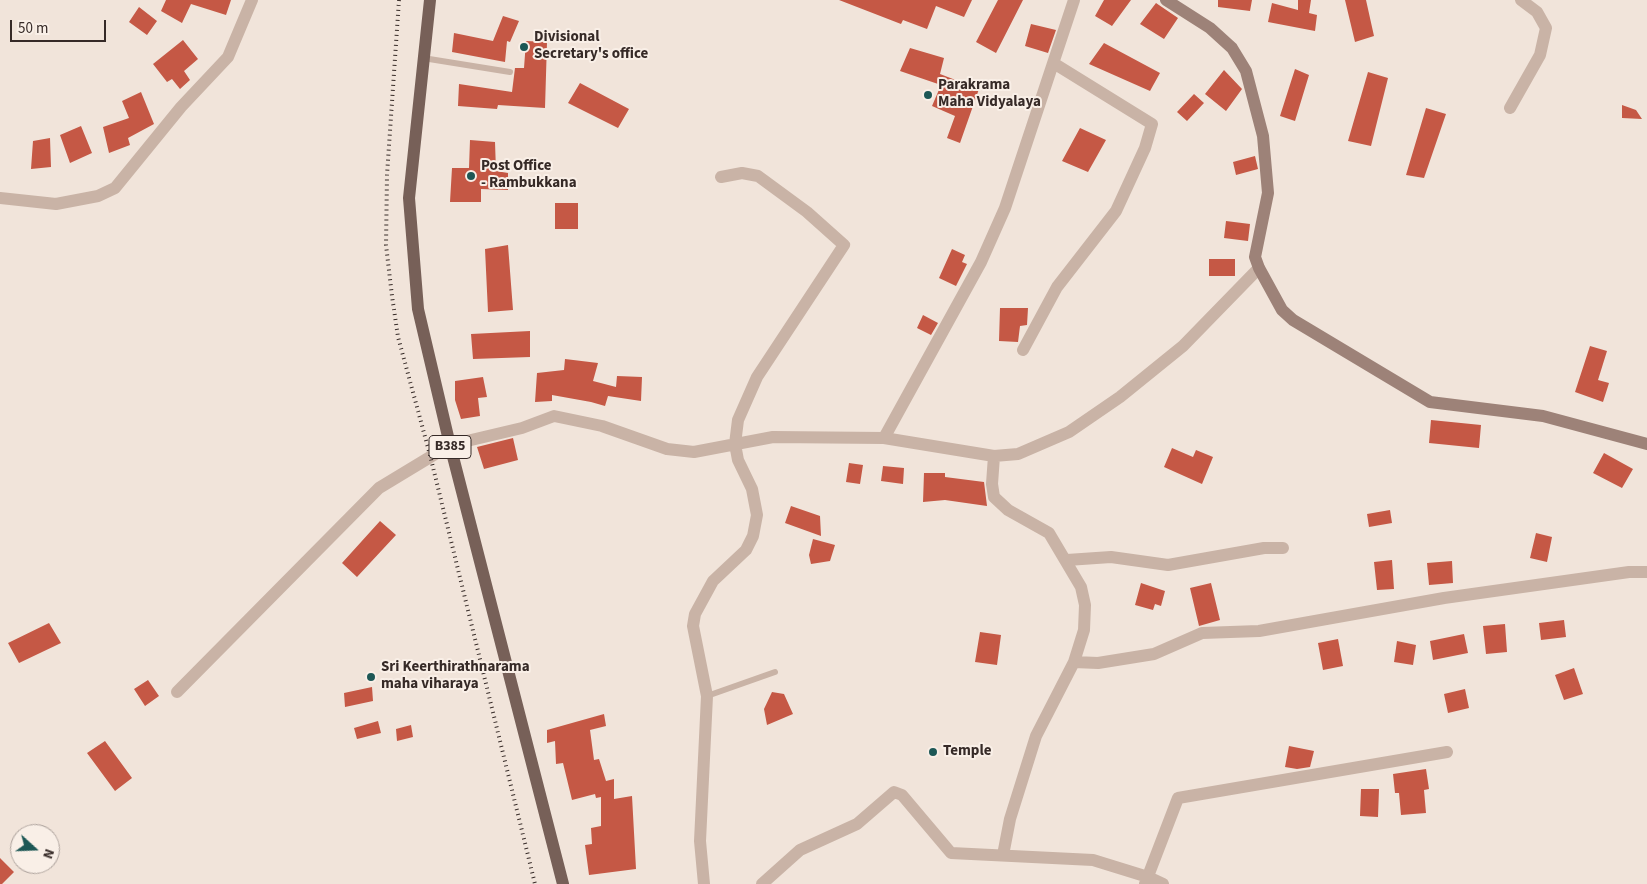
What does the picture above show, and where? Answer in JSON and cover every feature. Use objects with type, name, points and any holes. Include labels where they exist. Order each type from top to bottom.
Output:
[{"type":"main road","name":"B385","points":[[430,0],[409,198],[418,309],[450,445],[563,884]]},
{"type":"street","points":[[0,198],[56,204],[98,196],[116,188],[181,107],[228,57],[252,0]]},
{"type":"street","points":[[884,438],[981,262],[1006,208],[1074,0]]},
{"type":"street","points":[[1166,0],[1210,28],[1232,48],[1246,71],[1263,136],[1268,193],[1255,257],[1282,310],[1293,320],[1430,402],[1543,416],[1647,444]]},
{"type":"street","points":[[1510,108],[1540,55],[1546,28],[1537,12],[1521,0]]},
{"type":"street","points":[[1023,350],[1057,287],[1116,211],[1145,148],[1152,124],[1054,64]]},
{"type":"street","points":[[704,884],[700,841],[707,696],[693,626],[695,614],[713,581],[746,550],[753,536],[757,515],[752,489],[738,460],[736,444],[738,420],[757,377],[844,245],[807,212],[758,176],[742,173],[721,177]]},
{"type":"street","points":[[177,692],[379,488],[450,445],[522,428],[554,416],[602,426],[667,449],[694,452],[773,437],[884,438],[994,456],[1018,454],[1069,432],[1120,397],[1184,346],[1259,268]]},
{"type":"street","points":[[994,456],[992,484],[994,497],[1008,510],[1049,533],[1081,586],[1085,605],[1084,630],[1074,662],[1036,736],[1010,819],[1003,855]]},
{"type":"street","points":[[1067,560],[1111,558],[1168,566],[1264,548],[1283,548]]},
{"type":"street","points":[[1074,662],[1098,663],[1154,654],[1202,633],[1259,631],[1444,598],[1630,572],[1647,572]]},
{"type":"street","points":[[1146,881],[1178,798],[1447,752]]},
{"type":"street","points":[[762,884],[800,850],[857,824],[894,792],[902,795],[951,853],[1093,860],[1146,881],[1163,884]]},
{"type":"lane","points":[[423,58],[510,72]]},
{"type":"lane","points":[[707,696],[775,672]]},
{"type":"building","points":[[166,0],[231,0],[226,15],[191,4],[182,23],[161,11]]},
{"type":"building","points":[[839,0],[972,0],[964,17],[936,6],[927,29],[903,20],[901,24]]},
{"type":"building","points":[[998,0],[1023,0],[996,53],[976,42]]},
{"type":"building","points":[[1104,0],[1131,0],[1112,26],[1095,16]]},
{"type":"building","points":[[1218,0],[1252,0],[1250,11],[1218,7]]},
{"type":"building","points":[[1298,0],[1311,0],[1309,13],[1317,15],[1315,31],[1268,22],[1272,3],[1298,10]]},
{"type":"building","points":[[1345,0],[1366,0],[1374,36],[1355,42]]},
{"type":"building","points":[[1156,3],[1178,18],[1164,39],[1140,24]]},
{"type":"building","points":[[139,7],[157,21],[147,35],[129,22]]},
{"type":"building","points":[[503,16],[519,21],[510,42],[507,41],[505,62],[452,52],[454,33],[493,41]]},
{"type":"building","points":[[1031,24],[1056,30],[1048,53],[1025,46]]},
{"type":"building","points":[[183,40],[198,59],[184,71],[190,80],[180,89],[172,79],[167,82],[153,64]]},
{"type":"building","points":[[526,41],[547,42],[545,108],[498,105],[497,109],[458,106],[459,84],[512,92],[515,68],[524,68]]},
{"type":"building","points":[[1104,43],[1160,73],[1150,91],[1089,64]]},
{"type":"building","points":[[910,48],[944,58],[940,74],[979,89],[960,143],[947,138],[955,116],[932,106],[941,85],[900,71]]},
{"type":"building","points":[[1295,69],[1309,75],[1295,121],[1280,116]]},
{"type":"building","points":[[1224,70],[1242,89],[1226,111],[1205,94]]},
{"type":"building","points":[[1368,72],[1388,78],[1371,146],[1348,141]]},
{"type":"building","points":[[580,83],[629,109],[618,128],[568,103]]},
{"type":"building","points":[[141,92],[154,124],[128,138],[130,145],[109,153],[103,127],[129,118],[122,101]]},
{"type":"building","points":[[1194,94],[1204,103],[1187,121],[1177,112]]},
{"type":"building","points":[[1622,105],[1636,110],[1642,119],[1622,118]]},
{"type":"building","points":[[1426,108],[1446,114],[1424,178],[1406,175]]},
{"type":"building","points":[[81,126],[92,153],[70,163],[60,135]]},
{"type":"building","points":[[1080,128],[1106,140],[1088,172],[1062,161]]},
{"type":"building","points":[[50,138],[51,167],[31,169],[33,141]]},
{"type":"building","points":[[470,140],[495,142],[496,171],[508,173],[508,190],[481,189],[481,202],[450,202],[452,168],[469,168]]},
{"type":"building","points":[[1255,156],[1258,169],[1236,175],[1233,162]]},
{"type":"building","points":[[555,203],[578,203],[578,229],[555,229]]},
{"type":"building","points":[[1226,221],[1250,224],[1248,241],[1224,238]]},
{"type":"building","points":[[508,245],[513,310],[488,312],[485,249]]},
{"type":"building","points":[[952,249],[965,255],[962,262],[967,264],[956,286],[939,278]]},
{"type":"building","points":[[1209,259],[1235,259],[1235,276],[1209,276]]},
{"type":"building","points":[[1000,308],[1028,308],[1027,325],[1020,326],[1018,342],[999,341]]},
{"type":"building","points":[[923,315],[938,323],[931,335],[917,328]]},
{"type":"building","points":[[530,331],[530,357],[473,359],[471,334]]},
{"type":"building","points":[[1590,346],[1607,351],[1598,380],[1609,383],[1603,402],[1575,392]]},
{"type":"building","points":[[565,359],[598,363],[593,381],[616,387],[617,376],[642,377],[641,401],[608,396],[605,406],[552,395],[552,401],[535,402],[537,373],[564,370]]},
{"type":"building","points":[[483,377],[487,397],[478,398],[480,416],[461,419],[455,400],[455,381]]},
{"type":"building","points":[[1431,420],[1481,425],[1479,448],[1429,443]]},
{"type":"building","points":[[513,438],[518,460],[484,469],[477,447]]},
{"type":"building","points":[[1172,448],[1193,457],[1196,450],[1213,457],[1202,484],[1164,467]]},
{"type":"building","points":[[1604,453],[1633,469],[1622,488],[1593,473]]},
{"type":"building","points":[[849,463],[863,465],[860,484],[846,482]]},
{"type":"building","points":[[883,466],[904,468],[903,484],[881,481]]},
{"type":"building","points":[[924,473],[945,473],[945,477],[984,482],[987,506],[945,500],[923,502]]},
{"type":"building","points":[[791,506],[820,516],[821,536],[785,523]]},
{"type":"building","points":[[1390,510],[1392,523],[1369,527],[1367,514]]},
{"type":"building","points":[[380,521],[396,535],[357,577],[342,563]]},
{"type":"building","points":[[1536,533],[1552,537],[1547,562],[1530,558]]},
{"type":"building","points":[[813,539],[835,545],[830,561],[811,564],[809,555]]},
{"type":"building","points":[[1392,560],[1394,589],[1377,590],[1374,562]]},
{"type":"building","points":[[1452,561],[1453,583],[1429,585],[1427,563]]},
{"type":"building","points":[[1141,583],[1165,591],[1161,606],[1155,604],[1153,610],[1135,605]]},
{"type":"building","points":[[1211,583],[1220,620],[1199,626],[1190,588]]},
{"type":"building","points":[[1564,620],[1566,637],[1541,640],[1539,623]]},
{"type":"building","points":[[49,623],[61,643],[19,663],[8,643]]},
{"type":"building","points":[[1505,624],[1507,652],[1486,654],[1483,626]]},
{"type":"building","points":[[980,632],[1001,635],[997,665],[975,662]]},
{"type":"building","points":[[1464,634],[1468,653],[1433,660],[1430,641]]},
{"type":"building","points":[[1338,639],[1343,666],[1323,670],[1318,643]]},
{"type":"building","points":[[1397,641],[1416,645],[1413,665],[1394,662]]},
{"type":"building","points":[[1574,668],[1583,694],[1564,700],[1555,675]]},
{"type":"building","points":[[148,680],[159,696],[145,706],[134,689]]},
{"type":"building","points":[[372,687],[373,701],[345,707],[344,693]]},
{"type":"building","points":[[1465,689],[1469,708],[1448,713],[1444,694]]},
{"type":"building","points":[[772,692],[784,694],[793,714],[767,725],[764,709]]},
{"type":"building","points":[[604,714],[606,726],[590,730],[594,760],[599,759],[606,781],[614,779],[614,799],[632,796],[636,869],[589,875],[585,845],[592,844],[591,828],[601,826],[601,797],[596,798],[595,794],[572,800],[563,763],[556,764],[555,741],[547,743],[547,730]]},
{"type":"building","points":[[378,721],[381,733],[357,739],[354,728]]},
{"type":"building","points":[[411,725],[413,737],[397,741],[396,729]]},
{"type":"building","points":[[105,741],[132,778],[115,791],[87,753]]},
{"type":"building","points":[[1289,746],[1314,751],[1310,767],[1297,769],[1285,767]]},
{"type":"building","points":[[1426,769],[1429,789],[1424,790],[1426,813],[1401,815],[1399,793],[1395,793],[1393,774]]},
{"type":"building","points":[[1361,789],[1379,789],[1378,817],[1360,816]]},
{"type":"building","points":[[0,858],[10,868],[10,874],[12,874],[0,884]]},
{"type":"railway","points":[[399,0],[387,175],[386,245],[398,337],[430,455],[535,884]]},
{"type":"place","name":"Divisional Secretary's office","points":[[524,47]]},
{"type":"place","name":"Parakrama Maha Vidyalaya","points":[[928,95]]},
{"type":"place","name":"Post Office - Rambukkana","points":[[471,176]]},
{"type":"place","name":"Sri Keerthirathnarama maha viharaya","points":[[371,677]]},
{"type":"place","name":"Temple","points":[[933,752]]}]
